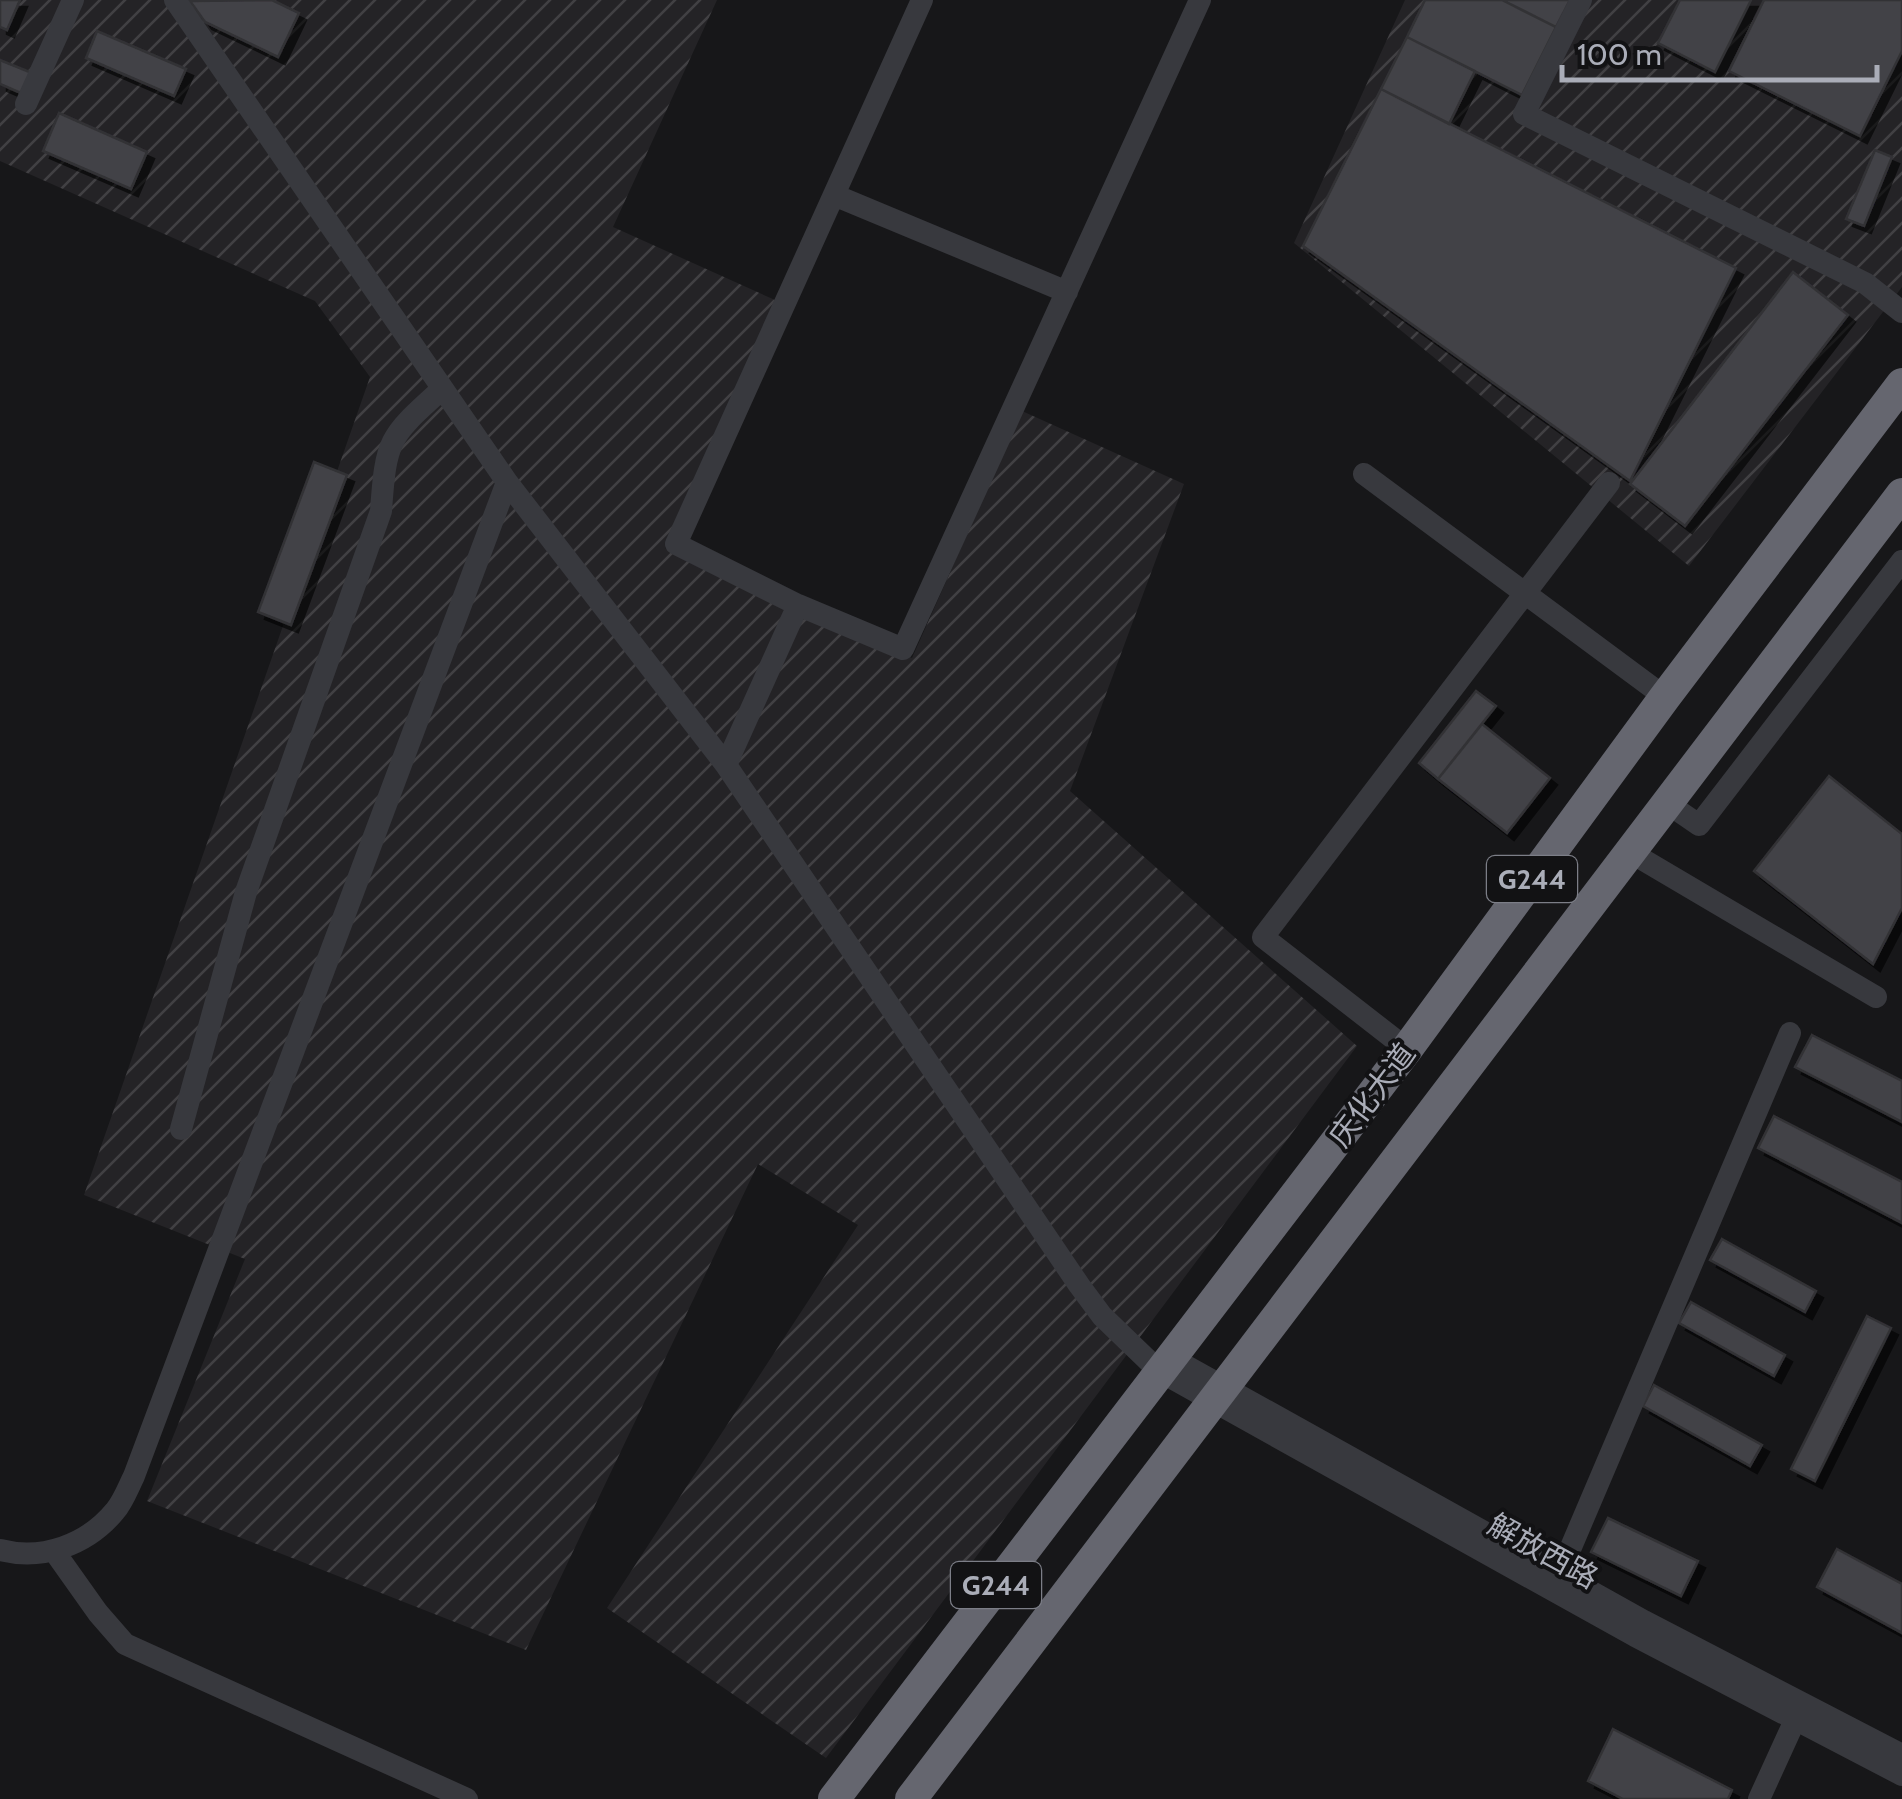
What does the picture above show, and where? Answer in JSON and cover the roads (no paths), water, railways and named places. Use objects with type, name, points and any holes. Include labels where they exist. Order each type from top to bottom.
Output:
[{"type":"highway","name":"庆化大道","points":[[834,1799],[1407,1049],[1902,384]]},
{"type":"highway","name":"庆化大道","points":[[911,1799],[1902,494]]},
{"type":"street","points":[[26,104],[72,0]]},
{"type":"street","name":"解放西路","points":[[175,0],[507,482],[726,765],[1102,1316],[1165,1364],[1556,1582],[1799,1711],[1902,1775]]},
{"type":"street","points":[[922,0],[676,544],[798,605],[903,649],[1200,0]]},
{"type":"street","points":[[1581,0],[1524,114],[1865,283],[1902,312]]},
{"type":"street","points":[[834,195],[1067,292]]},
{"type":"street","points":[[181,1129],[246,892],[381,510],[385,458],[398,430],[442,389]]},
{"type":"street","points":[[1364,474],[1665,698]]},
{"type":"street","points":[[0,1550],[16,1554],[54,1551],[89,1536],[117,1510],[134,1476],[507,482]]},
{"type":"street","points":[[1407,1049],[1263,937],[1609,483]]},
{"type":"street","points":[[1667,803],[1699,826],[1902,561]]},
{"type":"street","points":[[726,765],[798,605]]},
{"type":"street","points":[[1630,852],[1876,996]]},
{"type":"street","points":[[1556,1582],[1790,1033]]},
{"type":"street","points":[[54,1551],[98,1614],[125,1644],[467,1799]]},
{"type":"street","points":[[1760,1799],[1799,1711]]},
{"type":"street","name":"解放西路","points":[[1799,1711],[1902,1755]]}]
